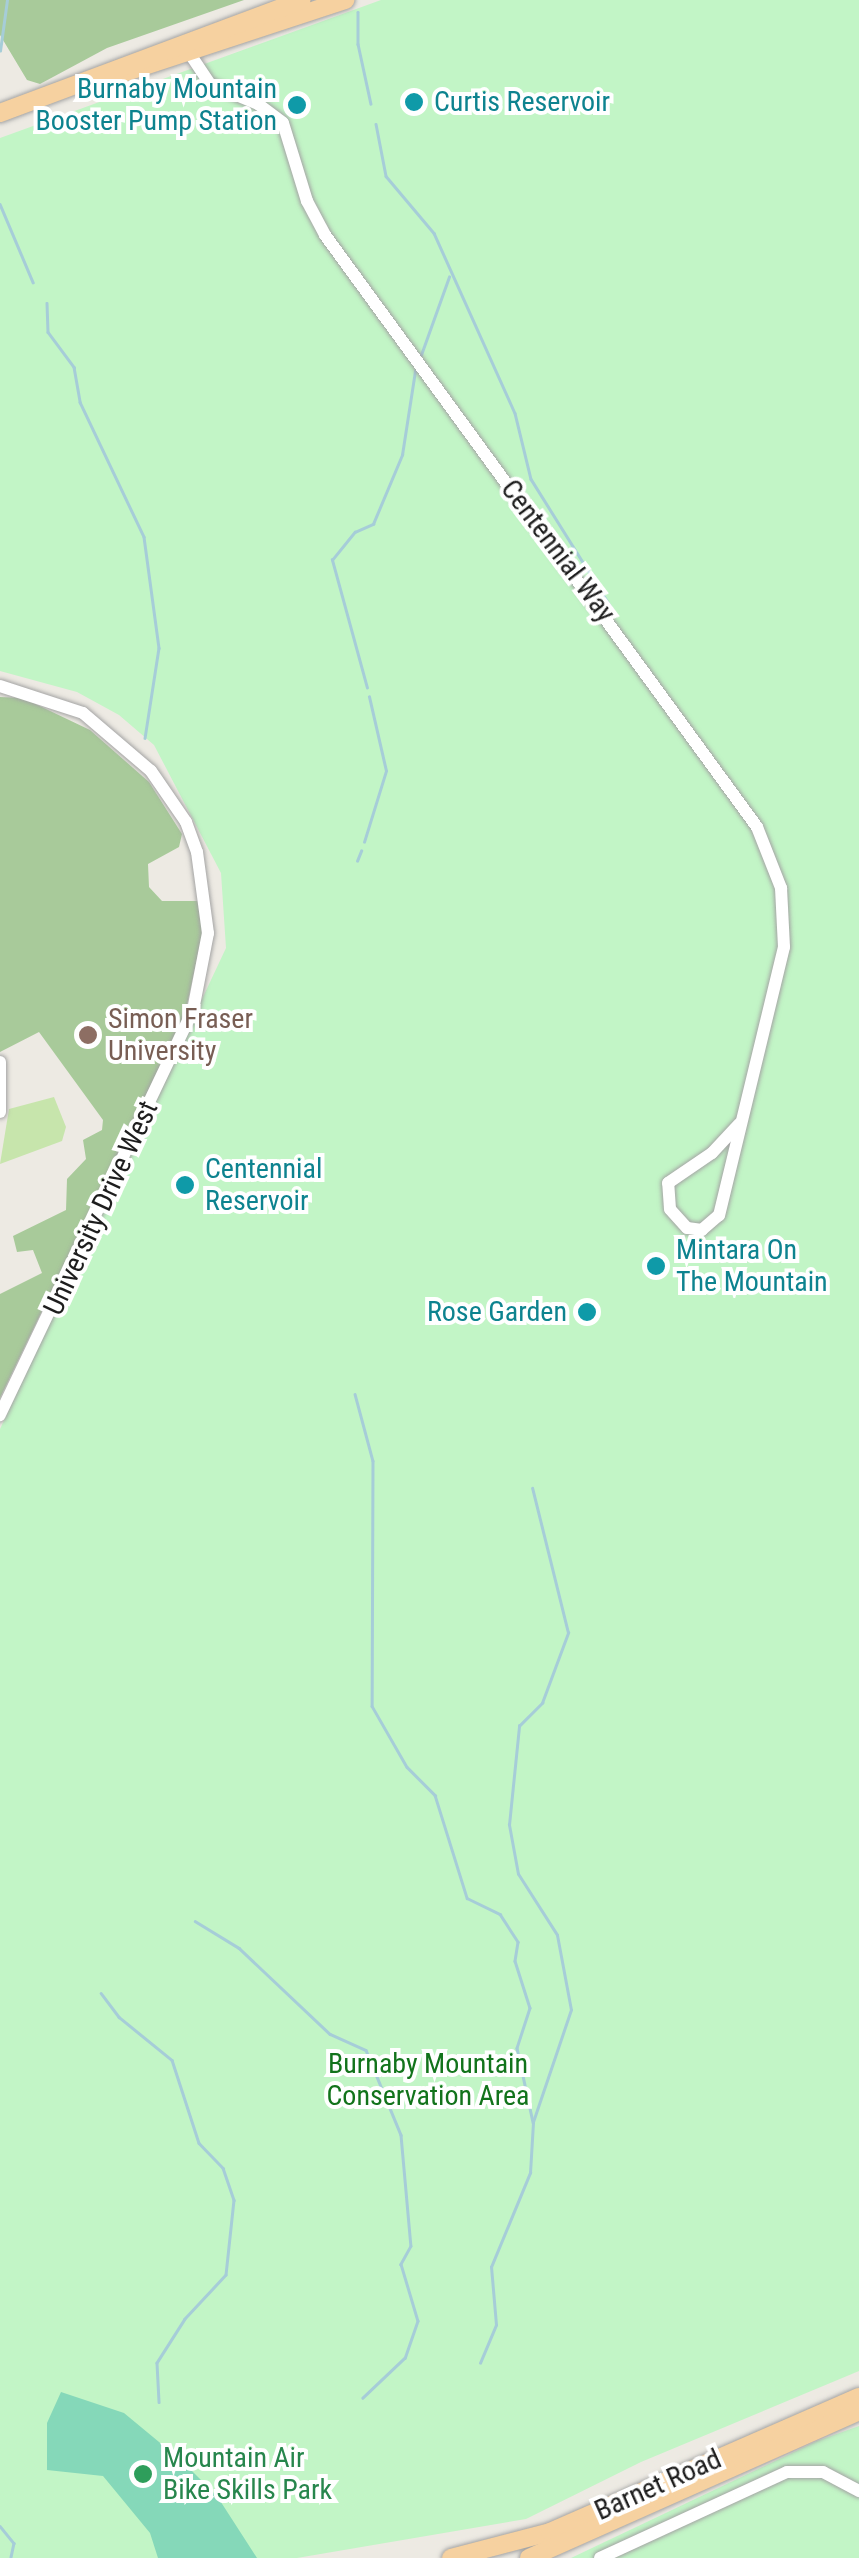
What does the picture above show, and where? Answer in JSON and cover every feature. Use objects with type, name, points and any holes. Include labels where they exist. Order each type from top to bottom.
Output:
[{"type":"main road","points":[[0,114],[94,80],[126,77],[302,0]]},
{"type":"main road","points":[[187,48],[344,0]]},
{"type":"main road","name":"Barnet Road","points":[[451,2558],[503,2553],[859,2396]]},
{"type":"main road","name":"Barnet Road","points":[[537,2557],[859,2411]]},
{"type":"street","name":"Centennial Way","points":[[187,48],[210,84],[258,104],[282,123],[306,201],[325,235],[757,826],[781,888],[786,928],[718,1216],[702,1230],[687,1228],[670,1209],[668,1183],[712,1153],[739,1124]]},
{"type":"street","name":"University Drive West","points":[[0,686],[83,713],[151,771],[186,822],[197,852],[208,933],[193,1010],[0,1415]]},
{"type":"street","points":[[0,1062],[0,1112]]},
{"type":"street","name":"Barnet Road","points":[[600,2558],[787,2472],[823,2472],[859,2490]]},
{"type":"green space","points":[[0,0],[244,0],[107,48],[40,84],[27,80],[0,35]]},
{"type":"green space","name":"Burnaby Mountain Conservation Area","points":[[381,0],[859,0],[859,2371],[641,2462],[526,2519],[297,2558],[0,2558],[0,1429],[226,948],[221,873],[154,745],[119,715],[77,692],[0,671],[0,138]]},
{"type":"green space","name":"Simon Fraser University","points":[[0,697],[23,698],[90,730],[149,782],[182,834],[179,847],[148,864],[149,887],[162,901],[198,901],[204,927],[185,1014],[0,1398],[0,1294],[42,1273],[33,1250],[17,1252],[13,1236],[66,1210],[67,1179],[86,1159],[83,1140],[102,1130],[103,1120],[39,1032],[0,1052]]},
{"type":"green space","points":[[54,1097],[66,1127],[62,1141],[0,1164],[9,1109]]},
{"type":"green space","name":"Mountain Air Bike Skills Park","points":[[61,2392],[124,2413],[182,2461],[217,2496],[257,2558],[158,2558],[150,2533],[103,2476],[47,2470],[47,2423]]},
{"type":"green space","points":[[859,2426],[859,2558],[571,2558],[817,2441]]},
{"type":"waterway","points":[[0,51],[7,0]]},
{"type":"waterway","points":[[358,12],[358,44],[371,104]]},
{"type":"waterway","points":[[376,124],[386,176],[434,233],[515,413],[531,479],[614,612]]},
{"type":"waterway","points":[[0,204],[33,282]]},
{"type":"waterway","points":[[421,355],[449,277]]},
{"type":"waterway","points":[[47,303],[48,332],[74,367],[80,402],[144,537],[159,648],[145,738]]},
{"type":"waterway","points":[[367,688],[332,560],[355,532],[373,524],[402,455],[415,371]]},
{"type":"waterway","points":[[364,842],[386,771],[369,697]]},
{"type":"waterway","points":[[357,861],[361,851]]},
{"type":"waterway","points":[[355,1394],[373,1461],[372,1706],[407,1767],[435,1795],[467,1898],[500,1914],[518,1942],[515,1961],[530,2008],[517,2048],[533,2122]]},
{"type":"waterway","points":[[480,2363],[496,2325],[491,2267],[530,2173],[533,2122],[571,2010],[557,1935],[518,1874],[509,1825],[519,1726],[542,1703],[568,1633],[532,1488]]},
{"type":"waterway","points":[[195,1921],[239,1948],[330,2034],[366,2050],[401,2135],[411,2246],[401,2264],[418,2321],[405,2358],[363,2398]]},
{"type":"waterway","points":[[101,1993],[119,2017],[172,2060],[199,2143],[223,2168],[234,2200],[226,2275],[185,2319],[157,2363],[159,2402]]},
{"type":"waterway","points":[[0,2526],[14,2543],[11,2557]]},
{"type":"place","name":"Curtis Reservoir","points":[[414,102]]},
{"type":"place","name":"Burnaby Mountain Booster Pump Station","points":[[297,105]]},
{"type":"place","name":"Simon Fraser University","points":[[88,1035]]},
{"type":"place","name":"Centennial Reservoir","points":[[185,1185]]},
{"type":"place","name":"Mintara On The Mountain","points":[[656,1266]]},
{"type":"place","name":"Rose Garden","points":[[587,1312]]},
{"type":"place","name":"Mountain Air Bike Skills Park","points":[[143,2474]]}]
